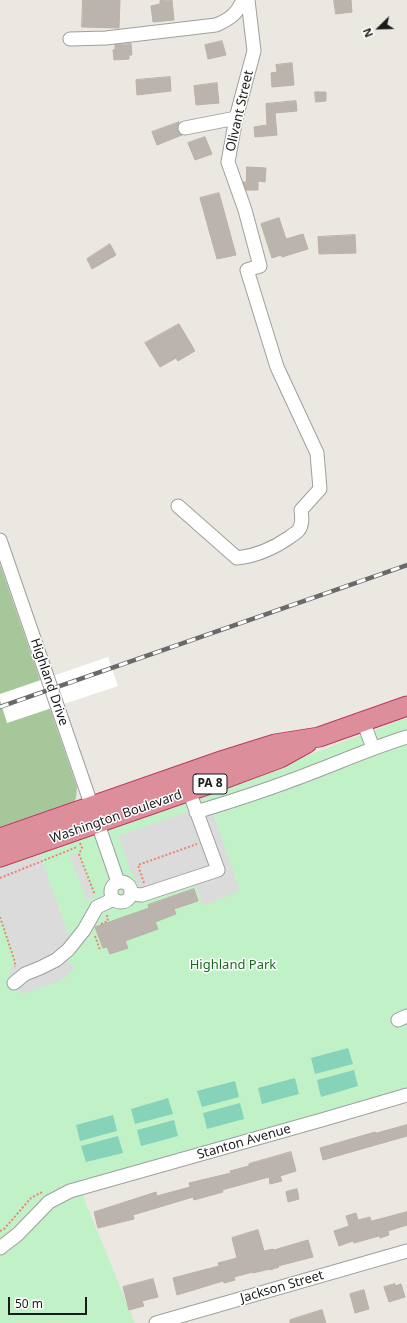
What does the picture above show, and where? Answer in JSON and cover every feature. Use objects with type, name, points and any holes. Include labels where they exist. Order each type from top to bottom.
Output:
[{"type":"highway","name":"Washington Boulevard","points":[[0,838],[189,791],[280,758],[319,737],[407,706]]},
{"type":"highway","name":"Washington Boulevard","points":[[0,857],[224,760],[275,744],[319,737]]},
{"type":"street","points":[[70,39],[106,38],[216,25],[223,22],[238,11],[243,0]]},
{"type":"street","name":"Olivant Street","points":[[178,506],[237,558],[248,557],[263,552],[282,542],[298,531],[302,520],[301,510],[320,489],[317,453],[277,367],[247,270],[260,266],[245,210],[228,162],[236,118],[254,51],[248,0]]},
{"type":"street","points":[[185,128],[236,118]]},
{"type":"street","name":"Highland Drive","points":[[0,540],[118,882]]},
{"type":"street","points":[[363,722],[373,748]]},
{"type":"street","points":[[196,812],[292,780],[373,748],[407,737]]},
{"type":"street","points":[[131,894],[142,895],[218,870],[189,791]]},
{"type":"street","points":[[118,882],[127,883],[131,894],[128,899],[122,902],[114,899],[111,893],[112,886],[118,882]]},
{"type":"street","points":[[14,983],[25,974],[56,960],[68,950],[84,930],[97,907],[114,899]]},
{"type":"street","name":"Stanton Avenue","points":[[0,1248],[18,1234],[50,1202],[65,1193],[81,1187],[407,1095]]},
{"type":"street","name":"Jackson Street","points":[[156,1323],[407,1251]]},
{"type":"path","points":[[79,839],[82,848],[79,854],[96,898]]},
{"type":"path","points":[[146,888],[138,865],[200,842]]},
{"type":"path","points":[[0,878],[81,845]]},
{"type":"path","points":[[0,917],[16,962]]},
{"type":"path","points":[[95,936],[100,950]]},
{"type":"green space","points":[[0,564],[77,787],[74,802],[0,828]]},
{"type":"green space","name":"Highland Park","points":[[407,718],[407,1095],[81,1187],[85,1201],[135,1323],[0,1323],[0,862],[260,773]]},
{"type":"green space","points":[[348,1048],[353,1064],[315,1074],[311,1058]]},
{"type":"green space","points":[[354,1070],[358,1086],[321,1097],[317,1080]]},
{"type":"green space","points":[[295,1078],[299,1094],[262,1104],[258,1088]]},
{"type":"green space","points":[[235,1081],[239,1097],[202,1107],[197,1091]]},
{"type":"green space","points":[[168,1098],[173,1114],[135,1124],[131,1109]]},
{"type":"green space","points":[[240,1103],[244,1119],[207,1129],[203,1113]]},
{"type":"green space","points":[[113,1115],[117,1131],[80,1141],[76,1125]]},
{"type":"green space","points":[[174,1120],[178,1136],[141,1146],[137,1130]]},
{"type":"green space","points":[[118,1136],[123,1153],[86,1162],[81,1146]]},
{"type":"shaded area","points":[[189,811],[193,820],[213,813],[240,891],[203,906],[190,871],[140,889],[129,867],[118,836]]},
{"type":"shaded area","points":[[78,853],[94,897],[87,900],[69,854]]},
{"type":"shaded area","points":[[40,855],[70,939],[67,962],[75,967],[66,977],[59,981],[22,994],[17,989],[9,971],[17,961],[0,915],[0,869]]},
{"type":"pier","points":[[108,657],[118,686],[7,723],[0,700],[0,694]]},
{"type":"building","points":[[83,0],[120,0],[119,28],[82,27]]},
{"type":"building","points":[[172,0],[174,20],[153,22],[151,6],[160,4],[160,1]]},
{"type":"building","points":[[334,0],[351,0],[352,12],[336,14]]},
{"type":"building","points":[[222,41],[226,55],[208,59],[205,45]]},
{"type":"building","points":[[131,44],[132,55],[129,55],[129,59],[114,60],[113,50],[115,50],[115,45]]},
{"type":"building","points":[[292,63],[294,85],[272,87],[271,73],[277,72],[276,65]]},
{"type":"building","points":[[170,77],[171,91],[137,95],[136,80]]},
{"type":"building","points":[[217,83],[219,103],[196,105],[194,86]]},
{"type":"building","points":[[315,92],[326,92],[326,101],[316,102]]},
{"type":"building","points":[[296,101],[297,111],[275,113],[277,135],[255,137],[254,127],[267,125],[266,104]]},
{"type":"building","points":[[179,122],[177,130],[182,135],[157,145],[152,132]]},
{"type":"building","points":[[205,137],[212,154],[195,160],[188,143]]},
{"type":"building","points":[[247,167],[266,168],[265,182],[258,181],[258,190],[246,190],[243,182],[246,182]]},
{"type":"building","points":[[219,193],[236,255],[217,259],[200,198]]},
{"type":"building","points":[[279,218],[286,239],[303,234],[308,249],[282,257],[281,255],[272,258],[261,224]]},
{"type":"building","points":[[355,235],[356,253],[319,254],[318,237]]},
{"type":"building","points":[[110,244],[116,255],[92,269],[87,259]]},
{"type":"building","points":[[179,324],[195,351],[178,361],[176,358],[160,367],[145,343]]},
{"type":"building","points":[[194,889],[198,901],[174,909],[176,914],[155,922],[158,929],[125,941],[128,948],[110,954],[107,947],[103,948],[95,927],[149,908],[148,905]]},
{"type":"building","points":[[407,1125],[407,1136],[323,1160],[320,1148],[375,1132]]},
{"type":"building","points":[[291,1152],[296,1171],[280,1176],[282,1181],[270,1184],[269,1177],[222,1190],[223,1192],[194,1200],[193,1197],[133,1215],[134,1219],[98,1228],[94,1212],[156,1192],[157,1196],[190,1187],[189,1183],[231,1173],[230,1171],[249,1166],[249,1164]]},
{"type":"building","points":[[297,1189],[299,1199],[288,1202],[286,1192]]},
{"type":"building","points":[[407,1212],[407,1225],[388,1231],[389,1235],[380,1238],[379,1236],[354,1243],[353,1241],[339,1246],[334,1231],[349,1226],[346,1216],[356,1213],[358,1220],[370,1217],[371,1221]]},
{"type":"building","points":[[258,1230],[264,1251],[274,1250],[308,1240],[313,1257],[278,1266],[279,1267],[270,1270],[253,1272],[234,1277],[235,1280],[224,1283],[223,1281],[177,1295],[173,1278],[219,1266],[218,1263],[237,1258],[232,1238]]},
{"type":"building","points":[[153,1279],[158,1297],[142,1301],[144,1306],[129,1310],[123,1287]]},
{"type":"building","points":[[395,1284],[395,1286],[401,1284],[405,1297],[389,1302],[384,1287]]},
{"type":"building","points":[[364,1290],[369,1309],[355,1313],[350,1294]]},
{"type":"building","points":[[322,1310],[326,1323],[290,1323],[290,1320]]},
{"type":"railway","points":[[0,707],[407,565]]}]
